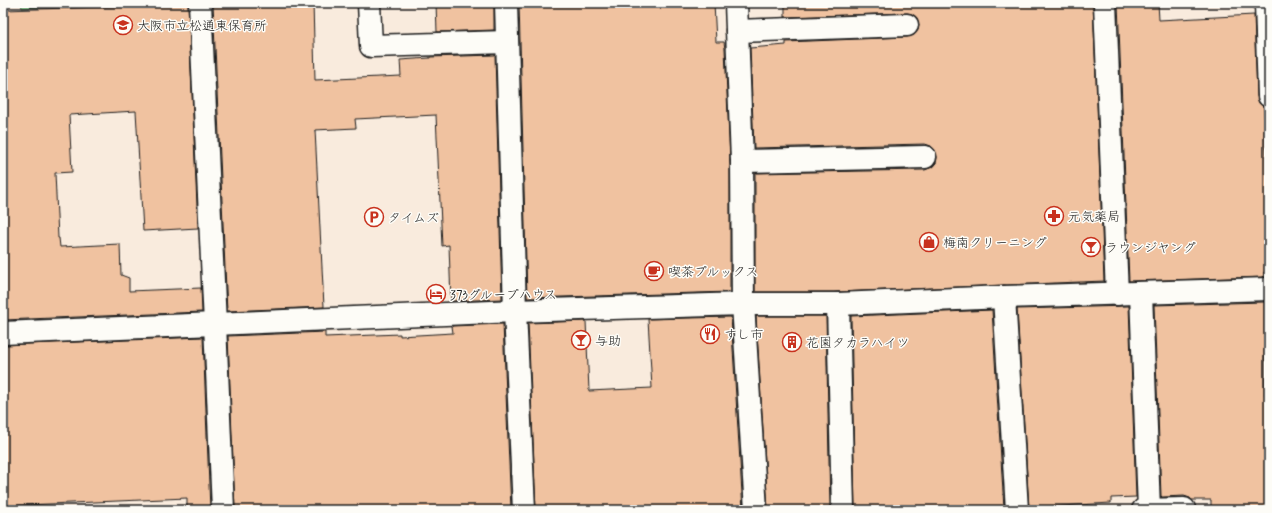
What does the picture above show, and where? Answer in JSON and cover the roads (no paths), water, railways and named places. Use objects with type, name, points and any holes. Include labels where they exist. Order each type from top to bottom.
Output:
[{"type":"street","points":[[200,3],[223,510]]},
{"type":"street","points":[[369,3],[371,46],[507,42]]},
{"type":"street","points":[[506,3],[514,311],[524,510]]},
{"type":"street","points":[[736,3],[742,161],[742,304],[756,510]]},
{"type":"street","points":[[1105,3],[1117,294]]},
{"type":"street","points":[[1266,3],[1269,96]]},
{"type":"street","points":[[737,31],[907,25]]},
{"type":"street","points":[[742,161],[925,157]]},
{"type":"street","points":[[3,332],[514,311],[742,304],[838,304],[1004,297],[1269,289]]},
{"type":"street","points":[[1141,293],[1150,510]]},
{"type":"street","points":[[1004,297],[1017,510]]},
{"type":"street","points":[[838,304],[843,510]]},
{"type":"street","points":[[1143,510],[1184,509]]},
{"type":"place","name":"大阪市立松通東保育所","points":[[123,25]]},
{"type":"place","name":"元気薬局","points":[[1054,216]]},
{"type":"place","name":"タイムズ","points":[[374,217]]},
{"type":"place","name":"梅南クリーニング","points":[[929,242]]},
{"type":"place","name":"ラウンジヤング","points":[[1091,247]]},
{"type":"place","name":"喫茶ブルックス","points":[[654,271]]},
{"type":"place","name":"373グループハウス","points":[[436,294]]},
{"type":"place","name":"すし市","points":[[710,334]]},
{"type":"place","name":"与助","points":[[581,340]]},
{"type":"place","name":"花園タカラハイツ","points":[[792,342]]}]
